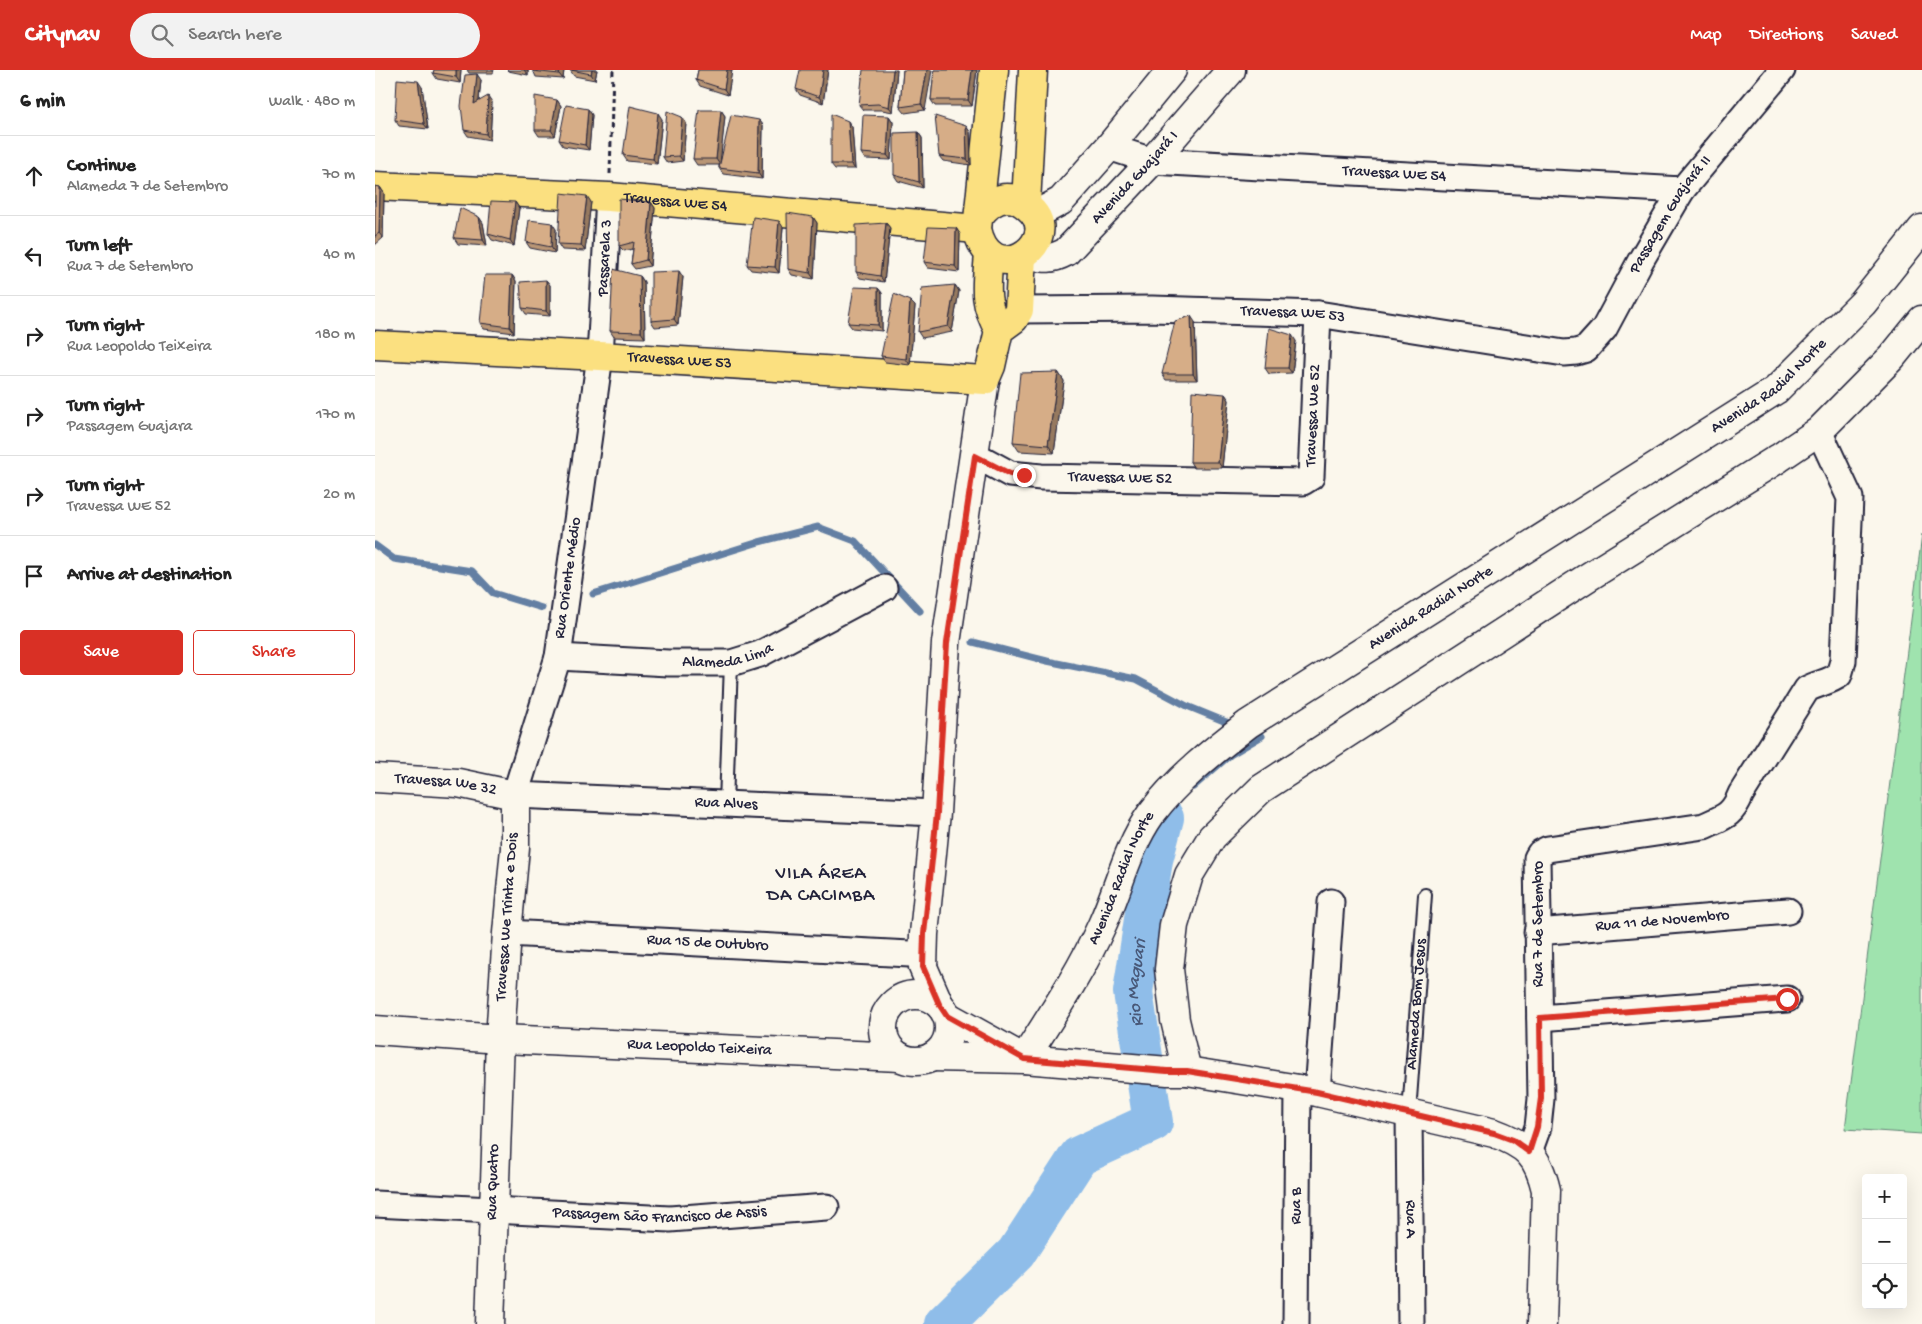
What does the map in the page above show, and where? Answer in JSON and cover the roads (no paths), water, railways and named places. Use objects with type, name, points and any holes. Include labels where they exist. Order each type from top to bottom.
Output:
[{"type":"main road","points":[[994,70],[978,222],[980,242],[989,253],[999,258],[1011,260],[1024,255],[1035,243],[1039,228],[1030,209],[1033,70]]},
{"type":"main road","points":[[978,222],[987,205],[999,199],[1013,198],[1030,209],[1061,201],[1109,147],[1172,70]]},
{"type":"main road","name":"Avenida Guajará I","points":[[1024,255],[1054,258],[1066,252],[1152,162],[1231,70]]},
{"type":"main road","name":"Travessa WE 54","points":[[375,186],[609,197],[978,222]]},
{"type":"main road","name":"Avenida Radial Norte","points":[[1024,1059],[1088,955],[1108,912],[1132,845],[1151,814],[1170,791],[1211,753],[1248,724],[1776,390],[1863,303],[1922,229]]},
{"type":"main road","points":[[989,253],[986,300],[991,316],[999,330]]},
{"type":"main road","points":[[1024,255],[1019,310],[1014,319],[999,330],[991,366],[985,380],[947,643],[937,813],[917,944],[900,998],[889,1009],[883,1023],[883,1034],[886,1043],[900,1057],[910,1060],[932,1057],[1024,1059],[1082,1063],[1177,1071],[1308,1090],[1494,1133],[1513,1140],[1529,1152],[1541,1170],[1546,1190],[1542,1324]]},
{"type":"main road","points":[[1177,1071],[1175,1020],[1169,969],[1174,925],[1189,875],[1212,837],[1261,788],[1585,578],[1779,458],[1819,431],[1891,356],[1922,320]]},
{"type":"main road","name":"Travessa WE 53","points":[[375,345],[600,356],[985,380]]},
{"type":"main road","name":"Travessa We 32","points":[[375,778],[458,783],[515,795]]},
{"type":"main road","name":"Travessa We Trinta e Dois","points":[[499,1039],[515,848],[515,795]]},
{"type":"main road","points":[[917,944],[923,967],[949,1025],[945,1043],[932,1057]]},
{"type":"main road","points":[[900,998],[920,995],[1024,1059]]},
{"type":"main road","name":"Rua Leopoldo Teixeira","points":[[375,1030],[499,1039],[900,1057]]},
{"type":"main road","name":"Rua Quatro","points":[[490,1324],[492,1315],[493,1210],[499,1039]]},
{"type":"street","name":"Passagem Guajará II","points":[[1563,353],[1576,352],[1586,348],[1604,329],[1682,190],[1782,70]]},
{"type":"street","name":"Travessa WE 54","points":[[1109,147],[1152,162],[1682,190]]},
{"type":"street","name":"Passarela 3","points":[[600,356],[609,197]]},
{"type":"street","name":"Travessa WE 53","points":[[1019,310],[1151,309],[1317,314],[1563,353]]},
{"type":"street","name":"Travessa We 52","points":[[1271,481],[1303,482],[1311,477],[1317,314]]},
{"type":"street","name":"Rua Oriente Médio","points":[[515,795],[558,658],[600,356]]},
{"type":"street","name":"Rua 7 de Setembro","points":[[1529,1152],[1537,1127],[1541,1098],[1537,932],[1537,858],[1540,853],[1548,849],[1704,826],[1727,816],[1735,809],[1741,794],[1807,689],[1820,682],[1831,681],[1839,675],[1843,661],[1851,498],[1819,431]]},
{"type":"street","name":"Travessa WE 52","points":[[975,456],[1010,474],[1041,477],[1271,481]]},
{"type":"street","name":"Alameda Lima","points":[[558,658],[668,663],[731,663],[760,654],[884,588]]},
{"type":"street","name":"Rua Alves","points":[[515,795],[937,813]]},
{"type":"street","points":[[1308,1090],[1331,902]]},
{"type":"street","name":"Rua 11 de Novembro","points":[[1537,932],[1788,911]]},
{"type":"street","name":"Rua 15 de Outubro","points":[[507,934],[917,944]]},
{"type":"street","points":[[1540,1018],[1787,999]]},
{"type":"street","name":"Rua B","points":[[1296,1324],[1308,1090]]},
{"type":"street","name":"Rua A","points":[[1409,1114],[1411,1324]]},
{"type":"street","name":"Passagem São Francisco de Assis","points":[[375,1204],[670,1219],[826,1207]]},
{"type":"lane","points":[[726,804],[731,663]]},
{"type":"lane","name":"Alameda Bom Jesus","points":[[1409,1114],[1425,895]]},
{"type":"waterway","points":[[593,594],[759,542],[818,527],[855,541],[920,611]]},
{"type":"waterway","points":[[375,545],[394,559],[472,571],[493,593],[542,608]]},
{"type":"waterway","points":[[973,642],[1047,661],[1136,679],[1187,706],[1236,726]]},
{"type":"waterway","points":[[1193,787],[1230,755],[1262,736]]},
{"type":"waterway","name":"Rio Maguari","points":[[944,1324],[1016,1253],[1079,1156],[1153,1122],[1133,992],[1153,860],[1164,818]]},
{"type":"district","name":"VILA ÁREA DA CACIMBA","points":[[821,885]]}]
